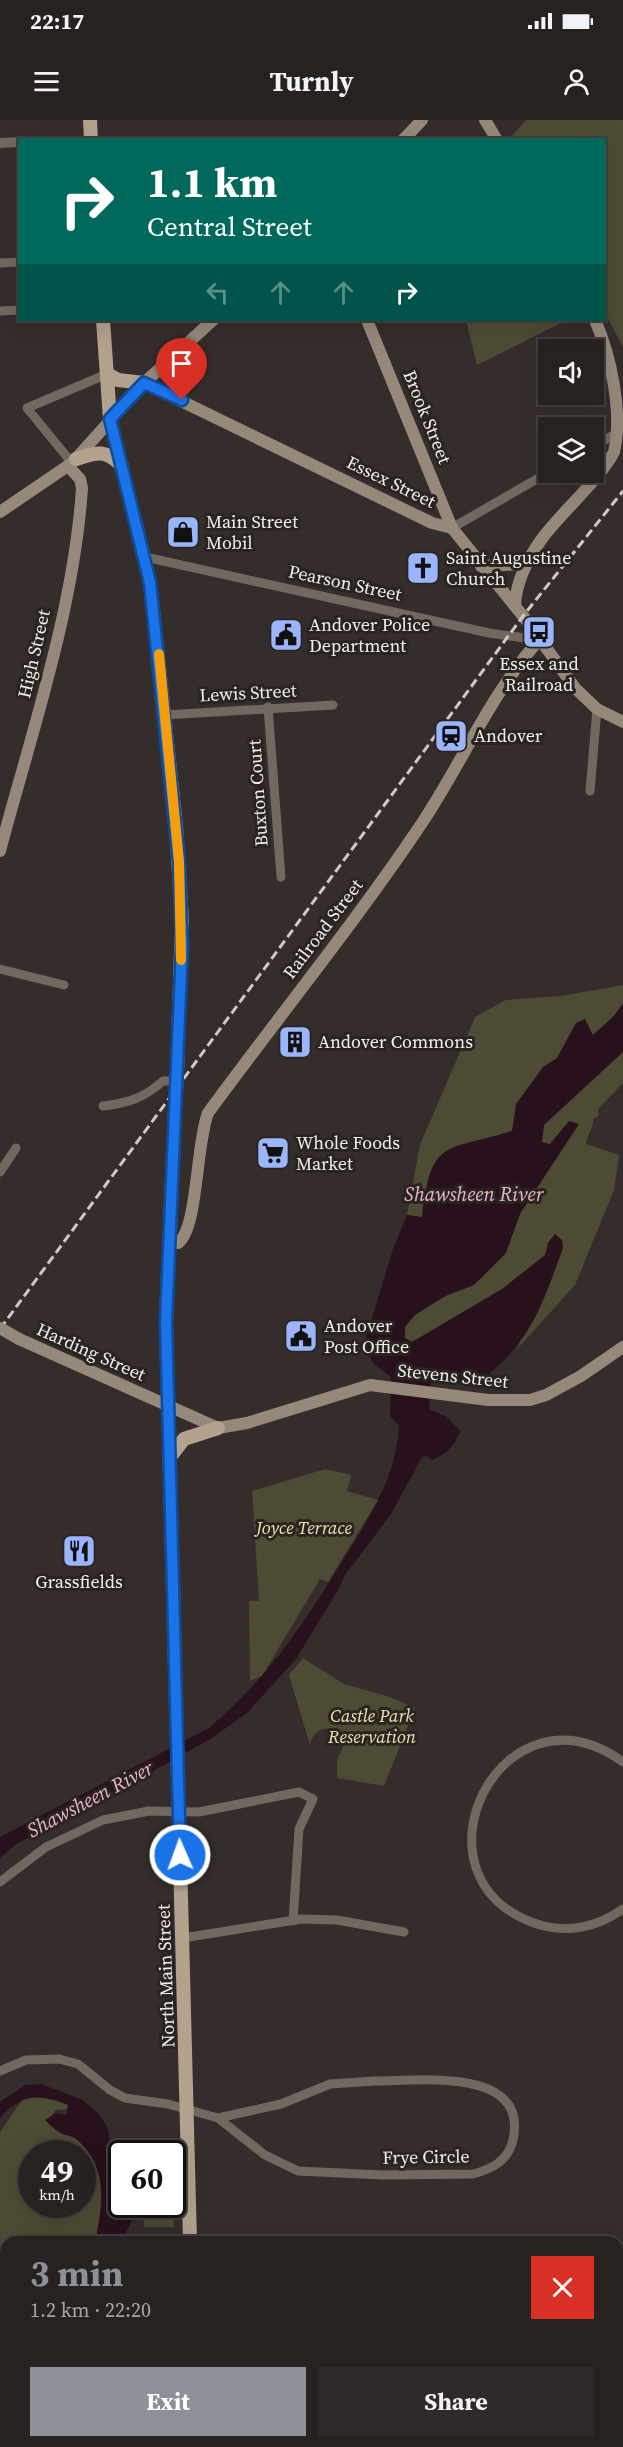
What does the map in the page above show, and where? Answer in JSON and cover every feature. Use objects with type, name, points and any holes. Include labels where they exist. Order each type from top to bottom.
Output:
[{"type":"main road","points":[[90,120],[92,138]]},
{"type":"main road","points":[[405,138],[422,120]]},
{"type":"main road","points":[[485,120],[496,138]]},
{"type":"main road","name":"North Main Street","points":[[103,321],[110,419],[146,557],[165,715],[182,900],[166,1322],[190,2236]]},
{"type":"main road","points":[[72,463],[144,383],[212,321]]},
{"type":"main road","name":"Brook Street","points":[[367,321],[452,528]]},
{"type":"main road","points":[[515,606],[515,595],[525,564],[561,514],[610,459],[621,431],[622,414],[614,372],[595,321]]},
{"type":"main road","points":[[107,374],[118,380],[144,383]]},
{"type":"main road","name":"Essex Street","points":[[144,383],[432,523],[452,528]]},
{"type":"main road","points":[[0,512],[72,463],[101,452],[110,455],[122,467]]},
{"type":"main road","name":"High Street","points":[[0,851],[46,686],[64,601],[82,488],[72,463]]},
{"type":"main road","points":[[452,528],[515,606],[575,688],[597,709],[623,722]]},
{"type":"main road","points":[[481,566],[525,564]]},
{"type":"main road","name":"Railroad Street","points":[[168,1243],[178,1243],[187,1231],[193,1207],[201,1131],[208,1113],[408,844],[446,787],[491,705],[538,640]]},
{"type":"main road","name":"Harding Street","points":[[0,1328],[19,1339],[169,1405]]},
{"type":"main road","name":"Stevens Street","points":[[218,1428],[247,1424],[370,1385],[488,1400],[530,1400],[546,1395],[580,1376],[623,1347]]},
{"type":"main road","points":[[169,1405],[218,1428]]},
{"type":"main road","points":[[170,1458],[184,1439],[218,1428]]},
{"type":"street","points":[[0,143],[18,142]]},
{"type":"street","points":[[0,263],[18,262]]},
{"type":"street","points":[[0,311],[18,310]]},
{"type":"street","points":[[72,463],[27,408],[107,374]]},
{"type":"street","points":[[604,441],[621,431]]},
{"type":"street","points":[[452,528],[538,478]]},
{"type":"street","name":"Pearson Street","points":[[146,557],[489,633],[538,640]]},
{"type":"street","name":"Lewis Street","points":[[165,715],[268,707],[333,705]]},
{"type":"street","name":"Buxton Court","points":[[268,707],[281,877]]},
{"type":"street","points":[[590,792],[597,709]]},
{"type":"street","points":[[0,969],[64,985]]},
{"type":"street","points":[[103,1106],[129,1103],[148,1094],[163,1081],[176,1076]]},
{"type":"street","points":[[0,1172],[16,1148]]},
{"type":"street","points":[[623,1762],[601,1749],[572,1742],[543,1744],[516,1755],[494,1774],[485,1786],[474,1813],[471,1842],[478,1870],[489,1889],[504,1906],[529,1921],[558,1928],[575,1928],[601,1922],[623,1909]]},
{"type":"street","points":[[0,1882],[46,1847],[103,1820],[149,1811],[199,1812],[299,1792],[313,1799],[299,1829],[293,1920]]},
{"type":"street","points":[[183,1938],[293,1920],[337,1920],[405,1932]]},
{"type":"street","name":"Frye Circle","points":[[0,2071],[26,2060],[59,2059],[78,2064],[110,2090],[124,2098],[168,2104],[218,2118],[265,2155],[290,2169],[308,2173],[473,2174],[496,2165],[507,2156],[515,2124],[507,2104],[494,2092],[473,2083],[453,2081],[340,2082],[281,2104],[218,2118]]},
{"type":"green space","points":[[526,120],[623,120],[623,347],[606,315],[606,138],[510,138]]},
{"type":"green space","points":[[466,321],[565,321],[477,365]]},
{"type":"green space","points":[[623,985],[623,1003],[614,1016],[592,1036],[507,1157],[442,1220],[407,1215],[420,1145],[475,1017],[506,1000],[561,996]]},
{"type":"green space","points":[[623,1041],[623,1083],[598,1109],[599,1115],[593,1119],[586,1144],[619,1155],[614,1190],[575,1285],[518,1348],[524,1328],[410,1348],[391,1333],[421,1306],[474,1285],[527,1154],[548,1116]]},
{"type":"green space","name":"Joyce Terrace","points":[[325,1469],[351,1475],[347,1491],[378,1500],[328,1582],[320,1579],[262,1676],[250,1681],[249,1601],[259,1601],[252,1491]]},
{"type":"green space","name":"Castle Park Reservation","points":[[303,1658],[344,1684],[390,1697],[415,1708],[384,1786],[337,1778],[337,1760],[344,1745],[337,1733],[332,1730],[321,1730],[316,1733],[310,1745],[289,1675]]},
{"type":"green space","points":[[32,2086],[73,2098],[68,2109],[55,2110],[51,2118],[92,2140],[18,2140],[18,2218],[96,2218],[96,2142],[103,2146],[105,2205],[101,2208],[104,2212],[99,2236],[0,2236],[0,2132]]},
{"type":"green space","points":[[144,2218],[174,2218],[174,2227],[144,2227]]},
{"type":"water","name":"Shawsheen River","points":[[623,1003],[623,1052],[544,1125],[542,1142],[550,1144],[569,1121],[579,1124],[520,1214],[506,1253],[474,1285],[447,1295],[415,1315],[405,1327],[405,1338],[412,1342],[502,1289],[545,1255],[548,1243],[555,1234],[562,1240],[563,1248],[540,1307],[532,1324],[509,1355],[476,1384],[431,1381],[429,1409],[447,1417],[460,1431],[453,1445],[432,1460],[426,1456],[422,1457],[391,1514],[345,1575],[296,1659],[247,1713],[212,1738],[100,1801],[16,1844],[0,1858],[0,1837],[209,1728],[249,1690],[283,1650],[363,1528],[380,1496],[393,1463],[399,1426],[390,1416],[391,1377],[374,1364],[363,1347],[393,1249],[407,1215],[422,1217],[430,1173],[445,1152],[512,1131],[516,1104],[543,1067],[557,1058],[576,1023],[585,1019],[593,1035],[614,1016]]},
{"type":"water","points":[[41,2084],[83,2100],[99,2114],[107,2126],[110,2140],[108,2140],[108,2218],[133,2218],[124,2236],[96,2236],[101,2187],[96,2167],[96,2140],[77,2140],[53,2128],[45,2120],[56,2113],[66,2115],[68,2105],[48,2099],[31,2098],[16,2104],[0,2118],[0,2102],[25,2085]]},
{"type":"railway","points":[[0,1329],[523,616],[623,491]]},
{"type":"slow traffic","points":[[159,654],[179,862],[181,960]]},
{"type":"place","name":"Main Street Mobil","points":[[183,532]]},
{"type":"place","name":"Saint Augustine Church","points":[[423,568]]},
{"type":"place","name":"Essex and Railroad","points":[[539,632]]},
{"type":"place","name":"Andover Police Department","points":[[286,635]]},
{"type":"place","name":"Andover","points":[[451,736]]},
{"type":"place","name":"Andover Commons","points":[[295,1042]]},
{"type":"place","name":"Whole Foods Market","points":[[273,1153]]},
{"type":"place","name":"Andover Post Office","points":[[301,1336]]},
{"type":"place","name":"Grassfields","points":[[79,1551]]},
{"type":"route","points":[[180,1855],[166,1322],[182,947],[181,890],[158,642],[150,583],[146,557],[110,419],[144,383],[182,400]]}]
